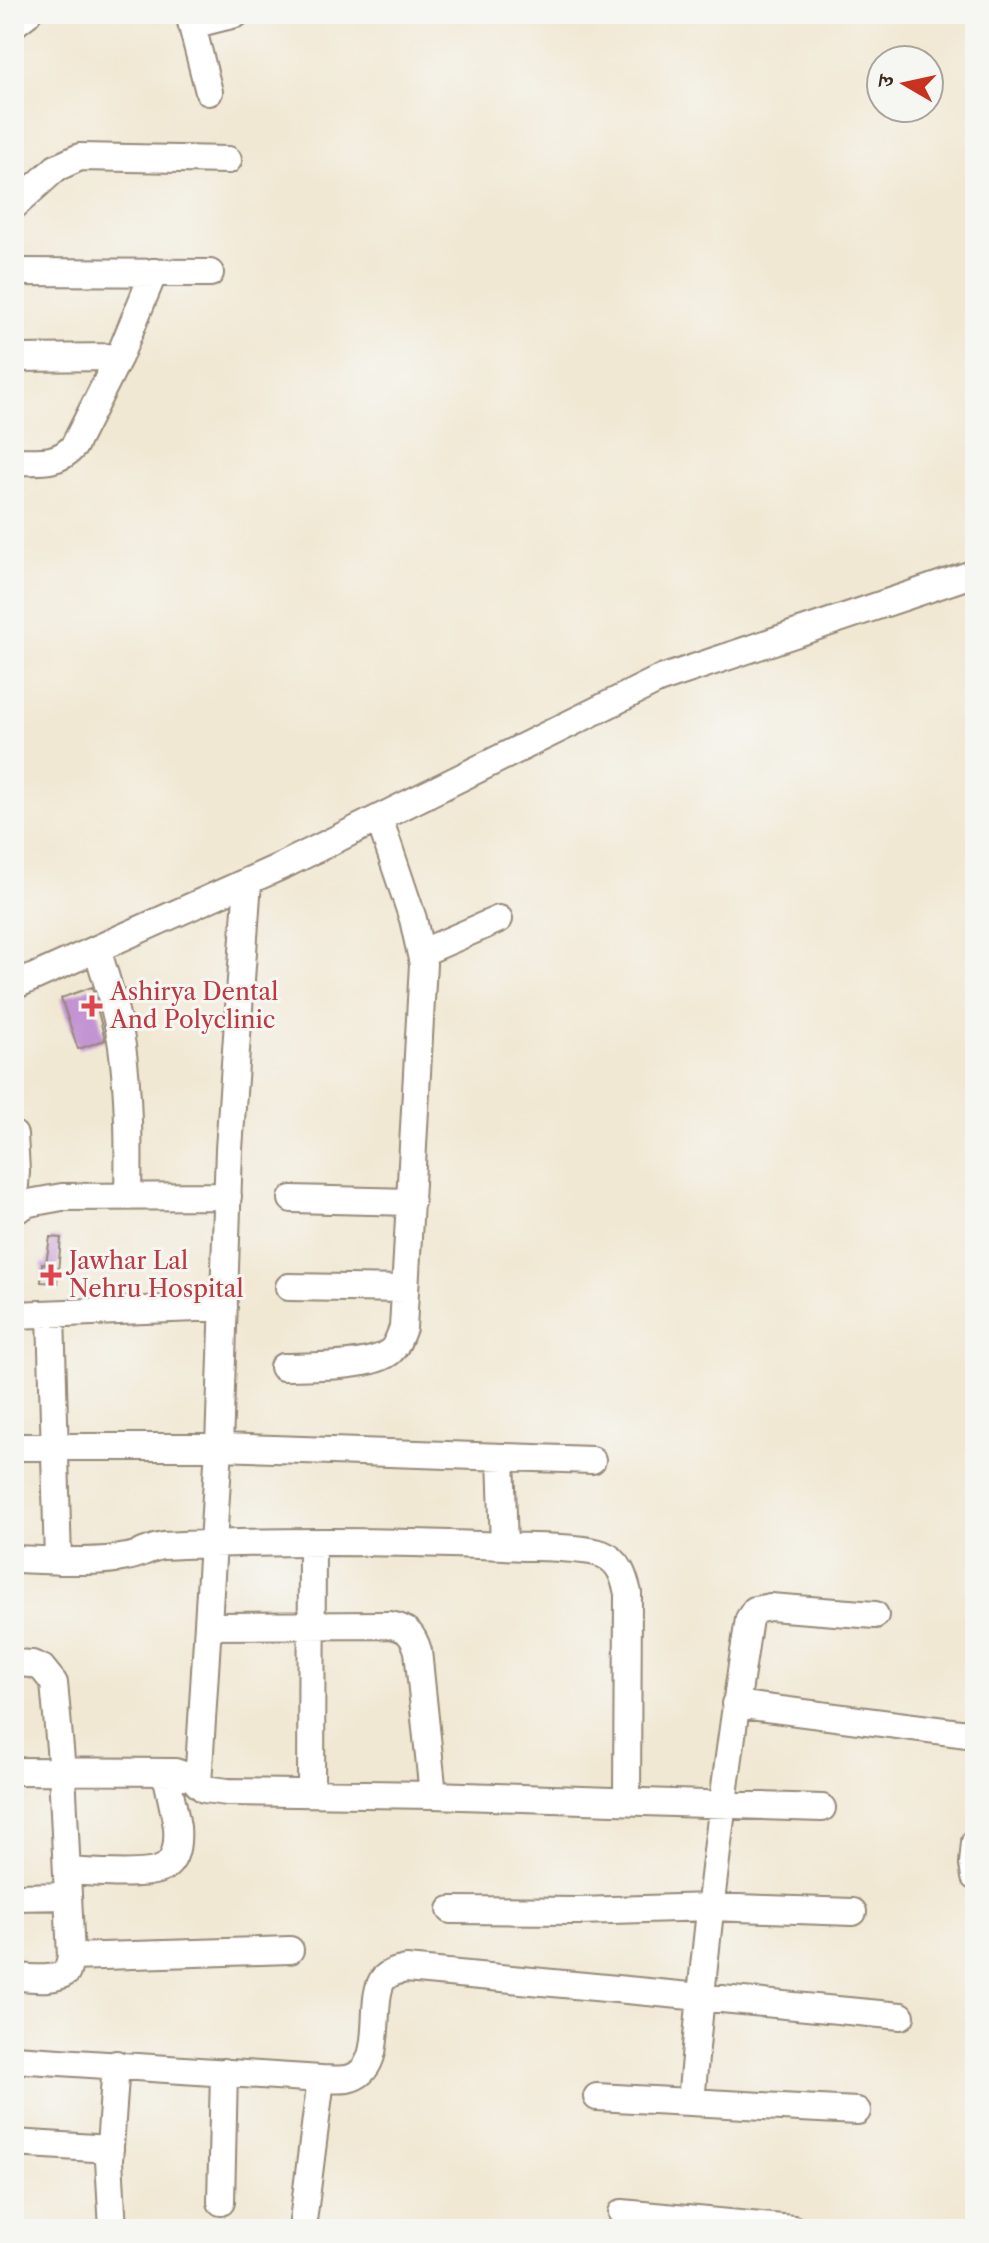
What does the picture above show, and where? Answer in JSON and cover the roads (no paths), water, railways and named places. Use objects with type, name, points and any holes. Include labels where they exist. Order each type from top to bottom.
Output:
[{"type":"street","points":[[14,24],[27,14]]},
{"type":"street","points":[[209,92],[190,19],[236,14]]},
{"type":"street","points":[[14,206],[56,168],[80,157],[228,160]]},
{"type":"street","points":[[14,272],[210,273]]},
{"type":"street","points":[[14,461],[55,460],[74,446],[119,357],[154,272]]},
{"type":"street","points":[[14,358],[119,357]]},
{"type":"street","points":[[14,986],[248,881],[658,680],[975,573]]},
{"type":"street","points":[[283,1367],[362,1362],[381,1357],[394,1350],[403,1328],[423,964],[413,919],[379,818]]},
{"type":"street","points":[[198,1784],[219,1447],[228,1196],[248,881]]},
{"type":"street","points":[[421,953],[499,919]]},
{"type":"street","points":[[97,949],[111,992],[122,1046],[127,1097],[128,1196]]},
{"type":"street","points":[[14,1135],[14,1197]]},
{"type":"street","points":[[14,1211],[29,1203],[62,1197],[228,1196]]},
{"type":"street","points":[[292,1199],[411,1202]]},
{"type":"street","points":[[289,1287],[405,1289]]},
{"type":"street","points":[[14,1315],[224,1307]]},
{"type":"street","points":[[51,1314],[58,1561]]},
{"type":"street","points":[[14,1447],[219,1447],[592,1460]]},
{"type":"street","points":[[501,1457],[504,1546]]},
{"type":"street","points":[[16,1559],[115,1559],[130,1557],[150,1548],[312,1542],[407,1542],[604,1554],[620,1569],[628,1593],[627,1800]]},
{"type":"street","points":[[311,1792],[312,1542]]},
{"type":"street","points":[[691,2102],[710,1907],[735,1704],[749,1619],[755,1610],[770,1607],[875,1615]]},
{"type":"street","points":[[208,1626],[390,1625],[410,1631],[418,1651],[433,1795]]},
{"type":"street","points":[[14,1663],[42,1668],[54,1683],[62,1771],[71,1957],[67,1972],[60,1976],[14,1977]]},
{"type":"street","points":[[735,1704],[975,1735]]},
{"type":"street","points":[[14,1771],[166,1772],[185,1774],[204,1789],[213,1791],[627,1800],[822,1808]]},
{"type":"street","points":[[14,1897],[68,1884],[144,1873],[166,1866],[177,1845],[177,1828],[166,1772]]},
{"type":"street","points":[[451,1910],[579,1911],[710,1907],[853,1912]]},
{"type":"street","points":[[71,1957],[290,1950]]},
{"type":"street","points":[[14,2059],[321,2079],[349,2078],[363,2071],[370,2058],[375,2039],[379,1985],[393,1972],[406,1969],[901,2016]]},
{"type":"street","points":[[113,2229],[110,2149],[116,2064]]},
{"type":"street","points":[[221,2202],[224,2072]]},
{"type":"street","points":[[302,2229],[321,2079]]},
{"type":"street","points":[[597,2097],[857,2111]]},
{"type":"street","points":[[14,2143],[110,2149]]},
{"type":"street","points":[[622,2213],[718,2226],[793,2229]]},
{"type":"place","name":"Ashirya Dental And Polyclinic","points":[[92,1006]]},
{"type":"place","name":"Jawhar Lal Nehru Hospital","points":[[51,1275]]}]
